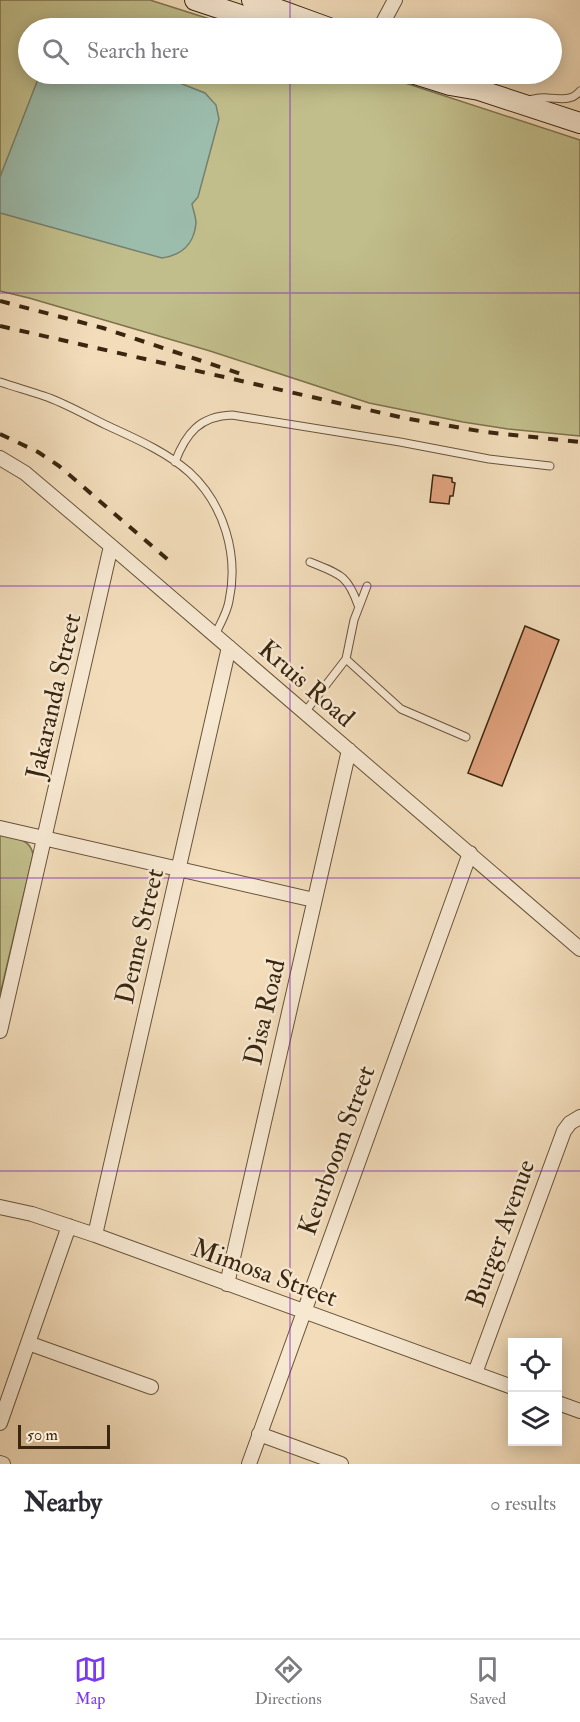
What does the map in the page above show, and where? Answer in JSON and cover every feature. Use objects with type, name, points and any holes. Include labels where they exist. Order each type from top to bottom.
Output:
[{"type":"main road","points":[[195,0],[249,18]]},
{"type":"main road","points":[[252,0],[302,18]]},
{"type":"main road","points":[[447,84],[479,90]]},
{"type":"main road","points":[[467,84],[580,123]]},
{"type":"street","points":[[385,18],[395,0]]},
{"type":"street","name":"Kruis Road","points":[[0,458],[25,473],[580,949]]},
{"type":"street","name":"Jakaranda Street","points":[[0,1031],[111,546]]},
{"type":"street","name":"Denne Street","points":[[95,1235],[229,647]]},
{"type":"street","name":"Disa Road","points":[[227,1284],[349,750]]},
{"type":"street","points":[[0,828],[314,900]]},
{"type":"street","name":"Keurboom Street","points":[[249,1464],[470,854]]},
{"type":"street","name":"Burger Avenue","points":[[475,1373],[564,1131],[570,1123],[580,1117]]},
{"type":"street","name":"Mimosa Street","points":[[0,1208],[32,1214],[95,1235],[508,1385]]},
{"type":"street","points":[[0,1423],[69,1226]]},
{"type":"street","points":[[28,1343],[151,1387]]},
{"type":"street","points":[[562,1404],[580,1411]]},
{"type":"street","points":[[259,1434],[341,1464]]},
{"type":"lane","points":[[513,101],[547,97],[570,99],[580,91]]},
{"type":"lane","points":[[0,382],[45,396],[145,443],[188,472],[209,496],[222,518],[226,531],[232,584],[229,603],[215,635]]},
{"type":"lane","points":[[175,462],[185,439],[201,423],[212,417],[232,415],[400,441],[489,459],[550,466]]},
{"type":"lane","points":[[310,562],[346,579],[351,585],[358,605]]},
{"type":"lane","points":[[305,712],[346,659],[358,605],[367,586]]},
{"type":"lane","points":[[346,659],[401,709],[466,737]]},
{"type":"shaded area","points":[[0,0],[150,0],[207,18],[18,18],[18,84],[408,84],[580,140],[580,436],[463,422],[369,403],[210,351],[0,291]]},
{"type":"shaded area","points":[[36,84],[182,84],[205,93],[216,105],[219,119],[198,197],[192,204],[196,218],[195,231],[186,248],[175,254],[162,258],[0,213],[0,177]]},
{"type":"shaded area","points":[[0,835],[25,842],[32,849],[33,855],[0,995]]},
{"type":"building","points":[[433,475],[452,478],[452,482],[455,483],[449,504],[430,502]]},
{"type":"building","points":[[525,626],[559,640],[502,786],[468,773]]},
{"type":"railway","points":[[0,301],[103,328],[247,376]]},
{"type":"railway","points":[[0,326],[404,418],[485,432],[580,442]]},
{"type":"railway","points":[[0,434],[38,452],[59,466],[174,565]]}]
